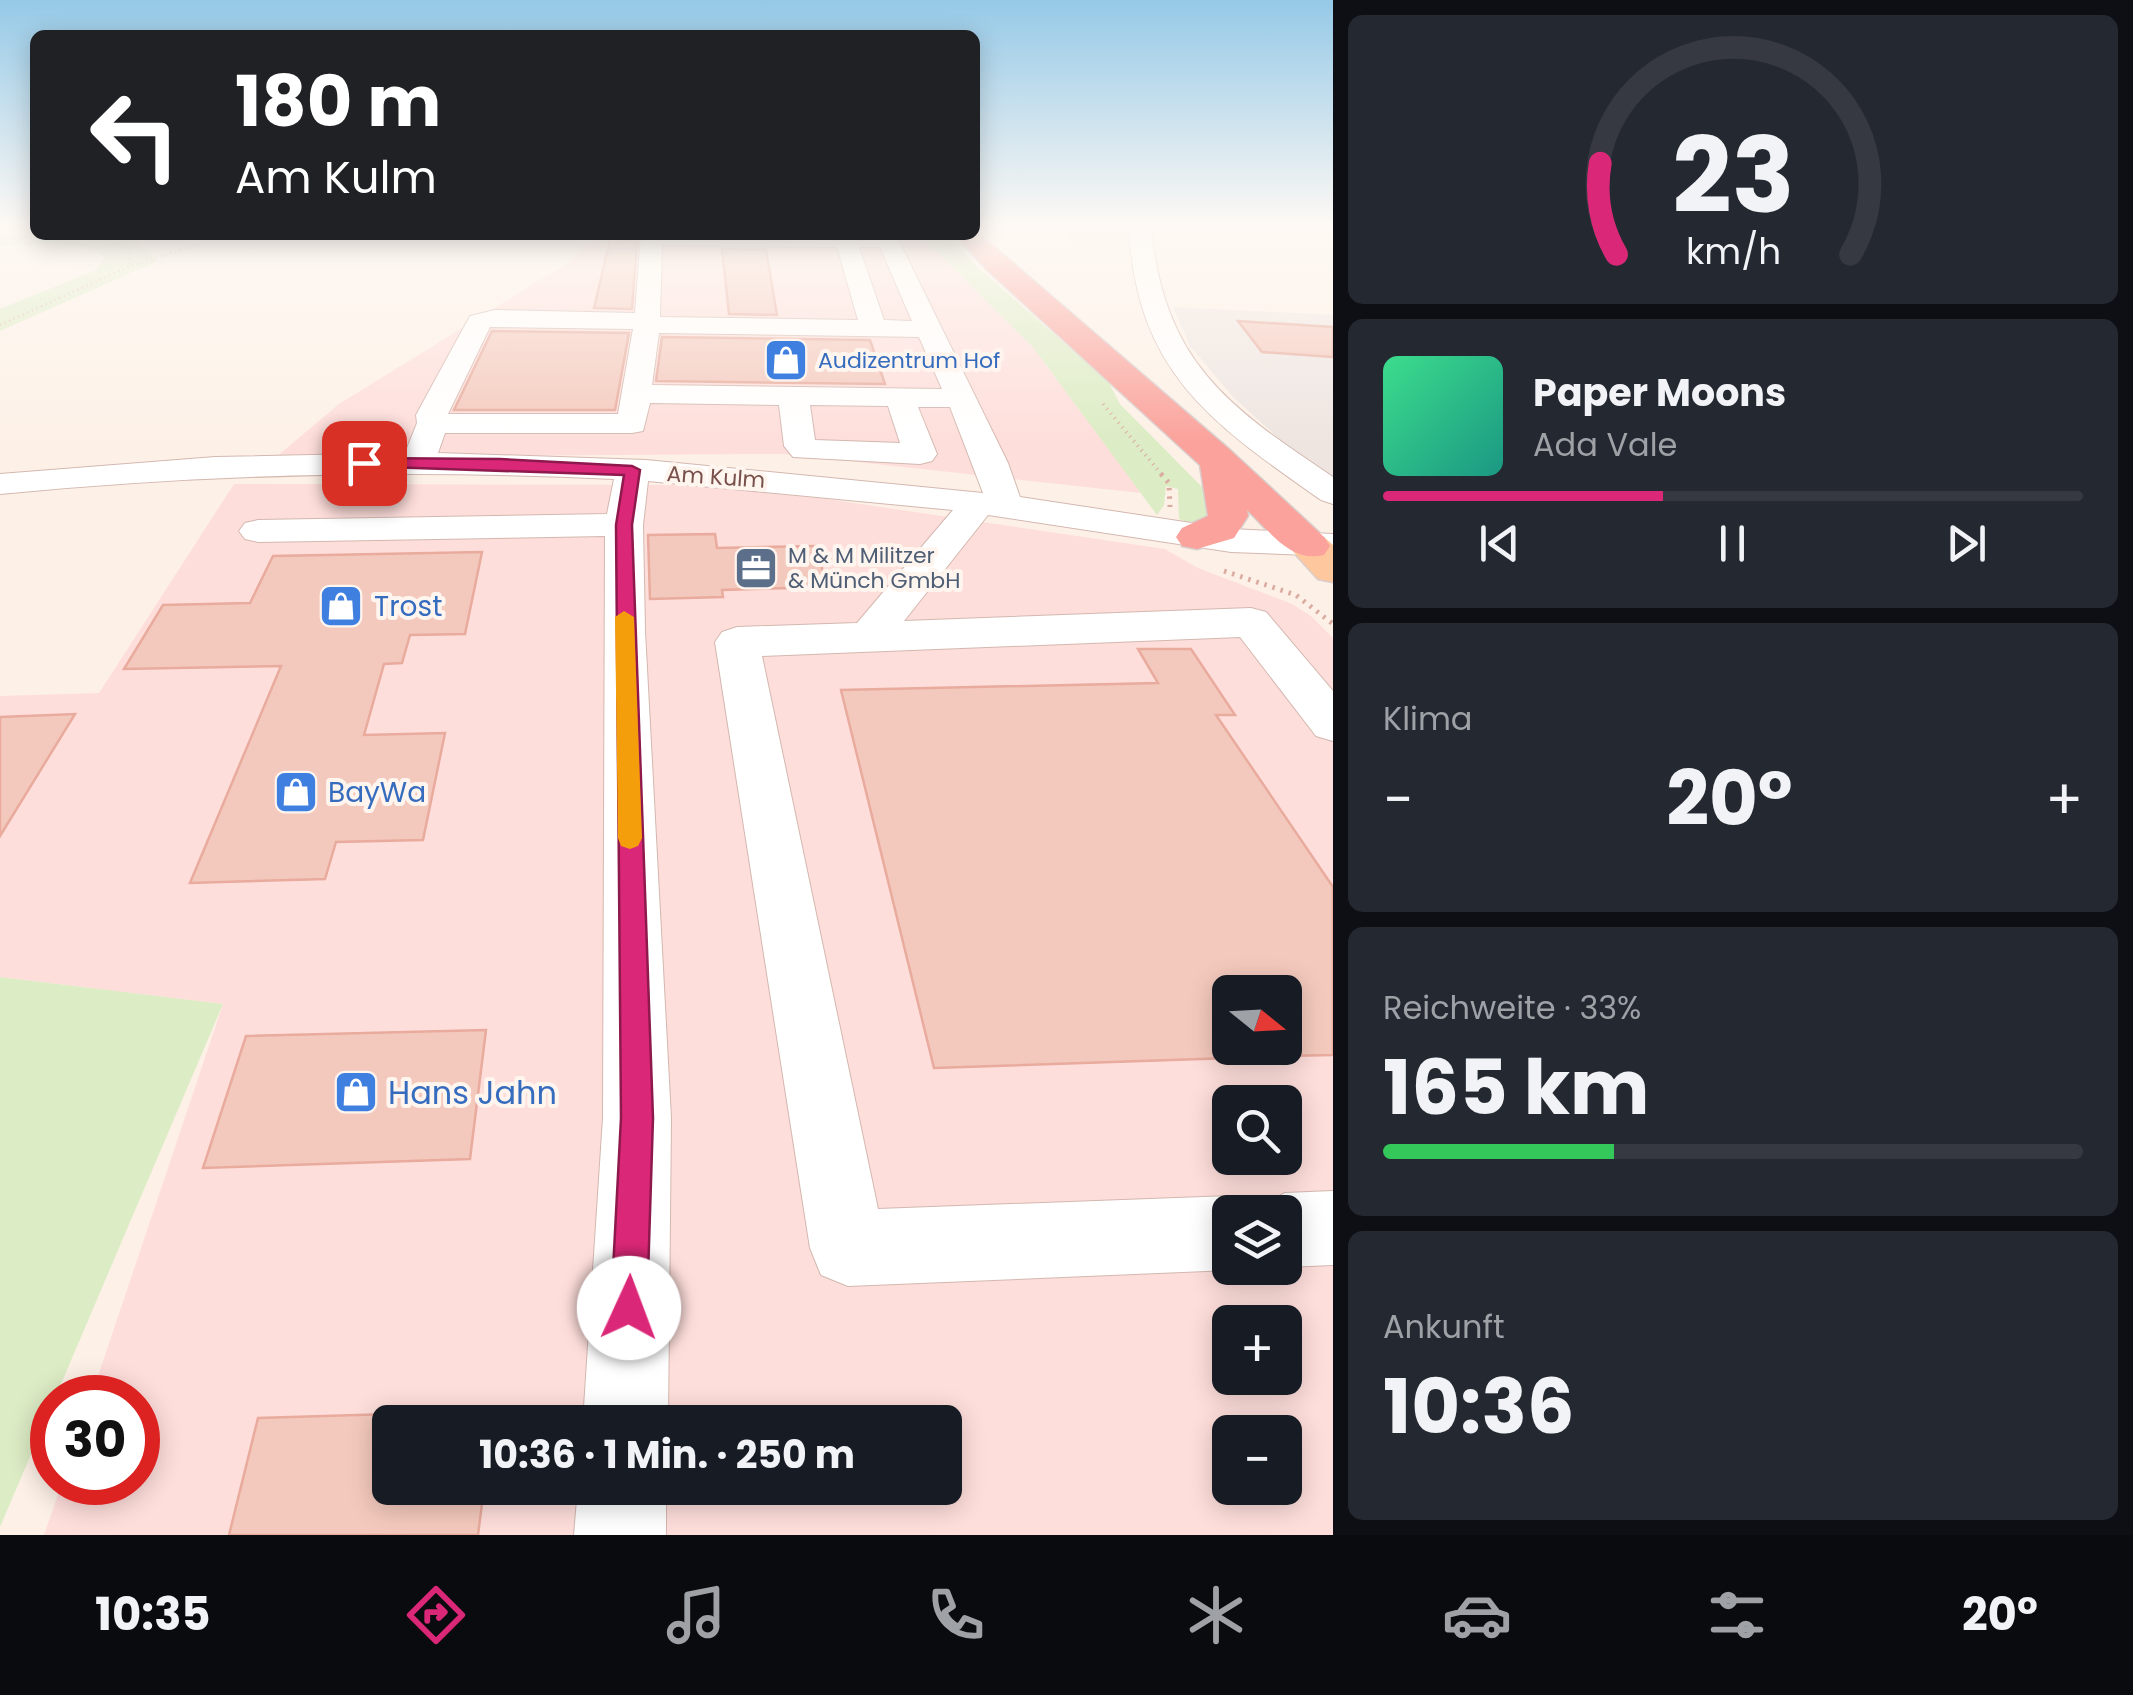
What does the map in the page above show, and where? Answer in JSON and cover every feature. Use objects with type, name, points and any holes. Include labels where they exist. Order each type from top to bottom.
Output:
[{"type":"highway","points":[[1035,299],[1217,458],[1320,565]]},
{"type":"highway","points":[[1180,534],[1220,529],[1228,516],[1217,458]]},
{"type":"street","points":[[433,424],[632,424],[647,299]]},
{"type":"street","points":[[865,299],[874,328]]},
{"type":"street","points":[[870,635],[991,505],[996,474],[915,299]]},
{"type":"street","points":[[1150,299],[1154,316],[1186,373],[1224,415],[1333,493]]},
{"type":"street","points":[[417,463],[433,424],[432,415],[479,322],[495,318],[930,330]]},
{"type":"street","points":[[636,394],[961,398]]},
{"type":"street","points":[[792,396],[800,446],[805,450],[920,454],[900,398]]},
{"type":"street","name":"Am Kulm","points":[[0,484],[188,467],[417,463],[628,498],[991,505],[1180,534],[1320,565]]},
{"type":"street","points":[[258,531],[628,498],[637,1118],[625,1405]]},
{"type":"street","points":[[1212,1234],[848,1248],[737,642],[1251,622],[1333,723]]},
{"type":"street","points":[[1302,1229],[1333,1228]]},
{"type":"street","points":[[620,1535],[621,1505]]},
{"type":"path","points":[[0,324],[57,299]]},
{"type":"path","points":[[1101,402],[1168,482],[1170,510],[1180,534]]},
{"type":"path","points":[[1320,565],[1333,624]]},
{"type":"shaded area","points":[[510,299],[984,299],[1032,346],[1141,493],[783,454],[276,457],[339,404]]},
{"type":"shaded area","points":[[1173,307],[1333,315],[1333,478],[1286,445],[1233,397],[1190,346]]},
{"type":"shaded area","points":[[234,484],[688,485],[827,499],[1165,549],[1198,568],[1292,604],[1333,638],[1333,1535],[44,1535],[54,1505],[160,1505],[160,1375],[98,1375],[223,1004],[0,977],[0,696],[99,693]]},
{"type":"green space","points":[[26,299],[73,299],[0,331],[0,309]]},
{"type":"green space","points":[[984,299],[1013,299],[1108,381],[1120,404],[1207,492],[1208,521],[1191,523],[1179,519],[1178,489],[1166,486],[1164,505],[1157,515],[1032,346]]},
{"type":"green space","points":[[0,977],[223,1004],[65,1375],[30,1375],[30,1457],[0,1527]]},
{"type":"building","points":[[596,299],[633,299],[632,309],[594,308]]},
{"type":"building","points":[[727,299],[774,299],[777,315],[729,314]]},
{"type":"building","points":[[1238,321],[1333,327],[1333,357],[1262,352]]},
{"type":"building","points":[[492,331],[629,333],[615,410],[454,410]]},
{"type":"building","points":[[662,337],[870,340],[885,384],[656,381]]},
{"type":"building","points":[[715,534],[717,548],[816,546],[827,587],[722,590],[723,597],[650,599],[648,535]]},
{"type":"building","points":[[482,552],[465,634],[410,635],[402,663],[384,664],[364,735],[445,733],[423,840],[336,842],[325,879],[190,883],[281,666],[124,669],[163,605],[250,603],[273,556]]},
{"type":"building","points":[[1138,649],[1191,649],[1235,715],[1216,715],[1333,887],[1333,1055],[1302,1056],[1302,975],[1212,975],[1212,1059],[934,1068],[841,690],[1158,683]]},
{"type":"building","points":[[75,714],[0,836],[0,717]]},
{"type":"building","points":[[486,1030],[470,1159],[203,1168],[246,1036]]},
{"type":"building","points":[[372,1415],[372,1505],[482,1505],[478,1535],[229,1535],[258,1418]]},
{"type":"slow traffic","points":[[624,617],[630,838]]},
{"type":"place","name":"Audizentrum Hof","points":[[786,360]]},
{"type":"place","name":"M & M Militzer & Münch GmbH","points":[[756,568]]},
{"type":"place","name":"Trost","points":[[341,606]]},
{"type":"place","name":"BayWa","points":[[296,792]]},
{"type":"place","name":"Hans Jahn","points":[[356,1092]]},
{"type":"route","points":[[364,463],[632,470],[624,525],[637,1118],[629,1308]]}]
